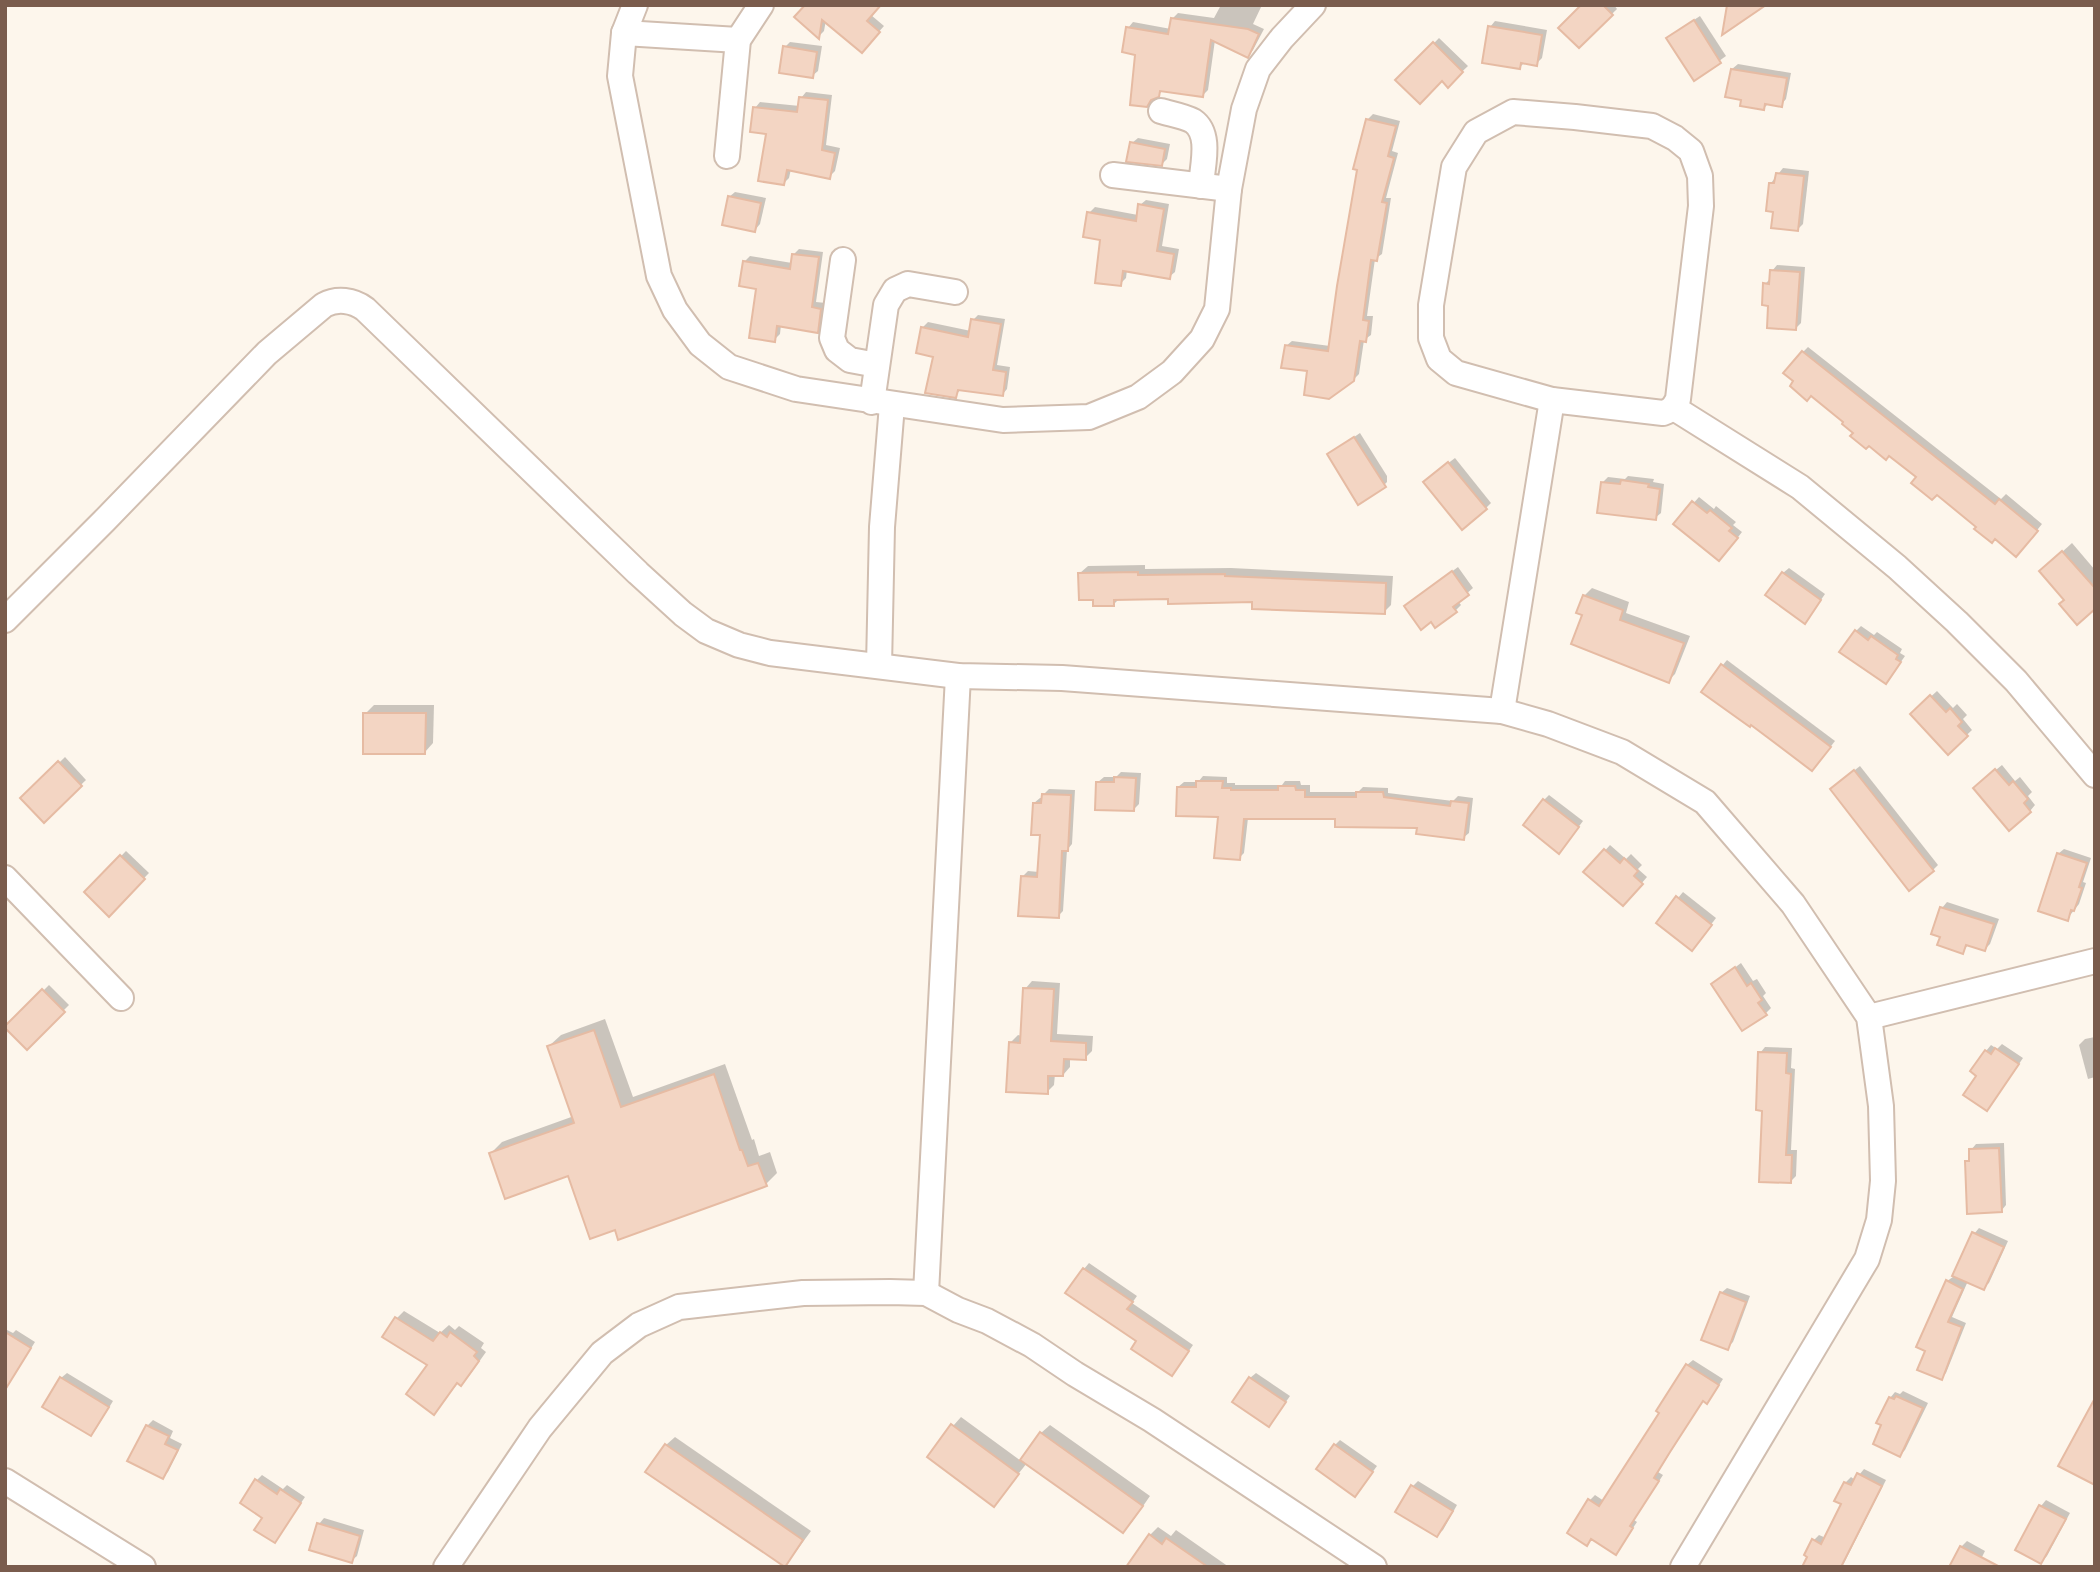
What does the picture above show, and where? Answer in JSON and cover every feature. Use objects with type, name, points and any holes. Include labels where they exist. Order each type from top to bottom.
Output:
[{"type":"street","points":[[635,5],[624,33],[620,76],[659,276],[675,310],[700,344],[729,367],[796,389],[1003,420],[1089,417],[1138,397],[1172,372],[1202,339],[1217,309],[1229,189],[1244,109],[1258,69],[1313,5]]},
{"type":"street","points":[[727,156],[738,40],[761,5]]},
{"type":"street","points":[[624,33],[738,40]]},
{"type":"street","points":[[1161,111],[1191,120],[1200,128],[1204,143],[1201,186]]},
{"type":"street","points":[[1513,112],[1575,117],[1651,126],[1675,138],[1691,151],[1700,176],[1700,206],[1678,399],[1674,408],[1663,413],[1552,400],[1456,373],[1439,359],[1431,338],[1431,305],[1454,167],[1476,132],[1513,112]]},
{"type":"street","points":[[1113,174],[1229,189]]},
{"type":"street","points":[[843,260],[832,338],[837,350],[850,360],[877,365]]},
{"type":"street","points":[[879,666],[882,403],[877,365],[886,305],[895,290],[908,284],[955,292]]},
{"type":"street","points":[[5,620],[267,353],[324,305],[332,301],[342,301],[353,302],[365,309],[695,625],[729,641],[770,653],[958,677],[1076,678],[1502,711],[1548,724],[1622,752],[1704,802],[1793,904],[1869,1017],[1881,1105],[1883,1181],[1879,1220],[1867,1259],[1683,1567]]},
{"type":"street","points":[[1502,711],[1552,400]]},
{"type":"street","points":[[1674,408],[1800,487],[1897,567],[2016,681],[2095,775]]},
{"type":"street","points":[[926,1293],[958,677]]},
{"type":"street","points":[[5,878],[121,998]]},
{"type":"street","points":[[1869,1017],[2095,961]]},
{"type":"street","points":[[446,1567],[540,1429],[602,1353],[639,1325],[679,1307],[803,1293],[926,1293],[958,1310],[987,1321],[1032,1345],[1074,1374],[1152,1420],[1374,1567]]},
{"type":"street","points":[[5,1481],[143,1567]]},
{"type":"building","points":[[805,5],[881,5],[867,21],[880,32],[862,53],[822,20],[819,39],[794,17]]},
{"type":"building","points":[[1581,5],[1603,5],[1613,15],[1579,48],[1558,28]]},
{"type":"building","points":[[1727,5],[1766,5],[1722,35]]},
{"type":"building","points":[[1171,18],[1248,29],[1259,34],[1248,58],[1211,40],[1203,97],[1160,91],[1159,97],[1151,100],[1147,107],[1130,105],[1135,55],[1122,52],[1126,27],[1168,34]]},
{"type":"building","points":[[1694,20],[1721,63],[1694,81],[1666,38]]},
{"type":"building","points":[[1488,26],[1542,35],[1537,66],[1521,63],[1520,69],[1482,63]]},
{"type":"building","points":[[1433,42],[1463,72],[1448,88],[1442,81],[1420,104],[1395,80]]},
{"type":"building","points":[[783,46],[817,52],[813,78],[779,73]]},
{"type":"building","points":[[1731,69],[1787,78],[1782,107],[1765,104],[1764,110],[1740,106],[1741,100],[1725,97]]},
{"type":"building","points":[[799,97],[828,100],[822,150],[835,153],[830,179],[787,170],[784,185],[758,181],[766,134],[750,132],[753,107],[797,112]]},
{"type":"building","points":[[1366,119],[1396,126],[1388,156],[1394,158],[1382,202],[1387,203],[1377,261],[1371,260],[1363,320],[1369,321],[1366,342],[1360,341],[1354,381],[1329,399],[1304,395],[1307,371],[1281,368],[1285,345],[1328,351],[1357,170],[1353,169]]},
{"type":"building","points":[[1130,142],[1165,149],[1162,166],[1126,162]]},
{"type":"building","points":[[1776,173],[1804,176],[1798,231],[1771,228],[1773,212],[1766,211],[1769,183],[1774,183]]},
{"type":"building","points":[[728,196],[761,203],[755,232],[722,225]]},
{"type":"building","points":[[1138,204],[1164,209],[1157,251],[1174,254],[1170,279],[1123,271],[1121,286],[1095,283],[1100,240],[1083,237],[1087,212],[1136,221]]},
{"type":"building","points":[[792,254],[819,257],[812,307],[821,309],[818,333],[777,326],[775,342],[749,338],[756,289],[739,286],[743,261],[790,269]]},
{"type":"building","points":[[1770,270],[1800,272],[1796,330],[1767,328],[1768,306],[1762,305],[1763,283],[1769,284]]},
{"type":"building","points":[[971,319],[1001,324],[993,370],[1006,372],[1003,396],[958,390],[956,398],[925,393],[933,357],[916,353],[921,327],[968,337]]},
{"type":"building","points":[[1802,351],[1995,504],[1999,499],[2038,531],[2016,557],[1995,539],[1992,543],[1974,529],[1976,527],[1937,495],[1932,500],[1911,483],[1916,477],[1889,456],[1886,460],[1869,446],[1866,449],[1850,436],[1853,433],[1843,422],[1811,396],[1807,401],[1790,386],[1793,381],[1783,373]]},
{"type":"building","points":[[1354,437],[1386,487],[1358,505],[1327,454]]},
{"type":"building","points":[[1448,462],[1487,509],[1462,530],[1423,482]]},
{"type":"building","points":[[1621,480],[1649,484],[1648,487],[1660,489],[1656,520],[1597,513],[1601,482],[1620,484]]},
{"type":"building","points":[[1692,501],[1707,513],[1710,510],[1732,528],[1729,531],[1738,538],[1719,561],[1673,524]]},
{"type":"building","points":[[2062,551],[2095,588],[2095,609],[2077,625],[2059,604],[2064,600],[2039,571]]},
{"type":"building","points":[[1452,571],[1469,595],[1453,607],[1457,612],[1435,628],[1431,622],[1421,630],[1404,606]]},
{"type":"building","points":[[1138,572],[1138,575],[1225,574],[1386,583],[1385,614],[1252,609],[1252,602],[1168,604],[1168,599],[1114,600],[1114,606],[1093,606],[1093,600],[1079,600],[1078,573]]},
{"type":"building","points":[[1782,572],[1821,600],[1805,624],[1765,595]]},
{"type":"building","points":[[1583,595],[1623,610],[1620,620],[1684,643],[1669,683],[1571,644],[1582,615],[1576,613]]},
{"type":"building","points":[[1855,630],[1868,640],[1871,636],[1898,655],[1896,659],[1901,662],[1886,684],[1839,652]]},
{"type":"building","points":[[1721,664],[1831,747],[1812,771],[1751,725],[1750,727],[1701,692]]},
{"type":"building","points":[[1930,695],[1946,712],[1950,708],[1962,722],[1958,726],[1968,736],[1948,755],[1910,714]]},
{"type":"building","points":[[363,713],[426,713],[425,754],[363,754]]},
{"type":"building","points":[[58,761],[82,786],[44,823],[20,798]]},
{"type":"building","points":[[1995,769],[2009,785],[2013,781],[2028,799],[2024,803],[2031,812],[2009,831],[1973,788]]},
{"type":"building","points":[[1854,770],[1934,871],[1909,891],[1830,789]]},
{"type":"building","points":[[1114,777],[1136,778],[1134,811],[1095,810],[1096,782],[1114,782]]},
{"type":"building","points":[[1196,781],[1223,781],[1222,788],[1231,790],[1278,790],[1278,786],[1295,786],[1296,790],[1305,790],[1305,797],[1356,797],[1356,792],[1383,792],[1384,797],[1450,806],[1451,801],[1469,803],[1464,840],[1416,834],[1417,828],[1335,827],[1335,819],[1244,819],[1240,860],[1214,858],[1218,817],[1176,816],[1177,787],[1196,787]]},
{"type":"building","points":[[1042,794],[1071,795],[1068,851],[1062,851],[1059,918],[1018,916],[1021,876],[1037,877],[1040,835],[1031,835],[1033,803],[1041,803]]},
{"type":"building","points":[[1543,799],[1579,827],[1559,854],[1523,825]]},
{"type":"building","points":[[1604,849],[1620,863],[1624,858],[1638,871],[1634,876],[1643,884],[1623,906],[1583,872]]},
{"type":"building","points":[[2057,853],[2087,863],[2079,887],[2082,888],[2068,921],[2038,911]]},
{"type":"building","points":[[120,855],[145,879],[109,917],[84,892]]},
{"type":"building","points":[[1676,896],[1712,925],[1692,951],[1656,923]]},
{"type":"building","points":[[1940,907],[1994,924],[1985,951],[1966,945],[1963,954],[1937,945],[1940,937],[1931,934]]},
{"type":"building","points":[[1735,967],[1747,986],[1751,983],[1762,1000],[1758,1003],[1767,1015],[1742,1031],[1711,984]]},
{"type":"building","points":[[1023,988],[1054,989],[1051,1041],[1086,1043],[1086,1060],[1064,1059],[1063,1076],[1048,1076],[1048,1094],[1006,1092],[1009,1042],[1020,1043]]},
{"type":"building","points":[[42,989],[65,1012],[27,1050],[5,1026]]},
{"type":"building","points":[[594,1030],[621,1107],[714,1074],[740,1150],[748,1166],[758,1163],[767,1186],[618,1240],[615,1230],[590,1239],[568,1176],[505,1199],[489,1153],[574,1123],[547,1046]]},
{"type":"building","points":[[1995,1048],[2019,1064],[1987,1111],[1963,1095],[1976,1076],[1970,1071],[1985,1050],[1991,1054]]},
{"type":"building","points":[[1758,1052],[1787,1053],[1786,1073],[1791,1074],[1786,1155],[1792,1155],[1791,1183],[1759,1182],[1762,1111],[1756,1110]]},
{"type":"building","points":[[1999,1148],[2002,1212],[1967,1214],[1965,1161],[1969,1161],[1969,1149]]},
{"type":"building","points":[[1972,1232],[2004,1247],[1984,1290],[1952,1276]]},
{"type":"building","points":[[1083,1268],[1133,1302],[1127,1309],[1189,1351],[1172,1376],[1131,1349],[1136,1341],[1065,1293]]},
{"type":"building","points":[[1946,1280],[1963,1289],[1948,1322],[1962,1327],[1942,1380],[1917,1370],[1925,1351],[1916,1347]]},
{"type":"building","points":[[1720,1292],[1746,1302],[1728,1350],[1701,1340]]},
{"type":"building","points":[[395,1317],[433,1341],[440,1332],[447,1337],[450,1332],[477,1352],[474,1356],[479,1361],[461,1386],[457,1383],[434,1415],[406,1394],[427,1365],[382,1337]]},
{"type":"building","points":[[5,1332],[31,1348],[5,1390]]},
{"type":"building","points":[[1686,1364],[1719,1385],[1707,1404],[1703,1401],[1654,1478],[1659,1481],[1630,1526],[1633,1528],[1616,1555],[1591,1539],[1587,1546],[1567,1533],[1588,1499],[1599,1506],[1659,1413],[1656,1411]]},
{"type":"building","points":[[60,1377],[109,1407],[91,1436],[42,1407]]},
{"type":"building","points":[[1249,1377],[1286,1402],[1269,1427],[1232,1402]]},
{"type":"building","points":[[1896,1396],[1923,1408],[1900,1457],[1873,1444],[1881,1425],[1876,1423],[1889,1397],[1894,1399]]},
{"type":"building","points":[[2095,1398],[2095,1485],[2058,1466]]},
{"type":"building","points":[[951,1424],[1019,1474],[994,1507],[927,1457]]},
{"type":"building","points":[[146,1425],[169,1436],[165,1444],[178,1450],[163,1479],[127,1461]]},
{"type":"building","points":[[1040,1432],[1143,1506],[1123,1533],[1020,1460]]},
{"type":"building","points":[[665,1444],[803,1540],[785,1567],[645,1472]]},
{"type":"building","points":[[1334,1444],[1373,1472],[1355,1497],[1316,1469]]},
{"type":"building","points":[[1857,1473],[1882,1486],[1841,1567],[1802,1567],[1807,1557],[1804,1555],[1812,1539],[1821,1544],[1841,1504],[1834,1501],[1844,1482],[1851,1485]]},
{"type":"building","points":[[255,1479],[277,1494],[280,1489],[301,1503],[275,1543],[254,1530],[262,1518],[240,1503]]},
{"type":"building","points":[[1411,1485],[1453,1511],[1437,1537],[1395,1512]]},
{"type":"building","points":[[2039,1505],[2066,1519],[2041,1564],[2015,1550]]},
{"type":"building","points":[[317,1523],[360,1536],[352,1563],[309,1550]]},
{"type":"building","points":[[1149,1534],[1162,1544],[1166,1538],[1208,1567],[1126,1567]]},
{"type":"building","points":[[1960,1546],[2000,1567],[1949,1567]]}]
